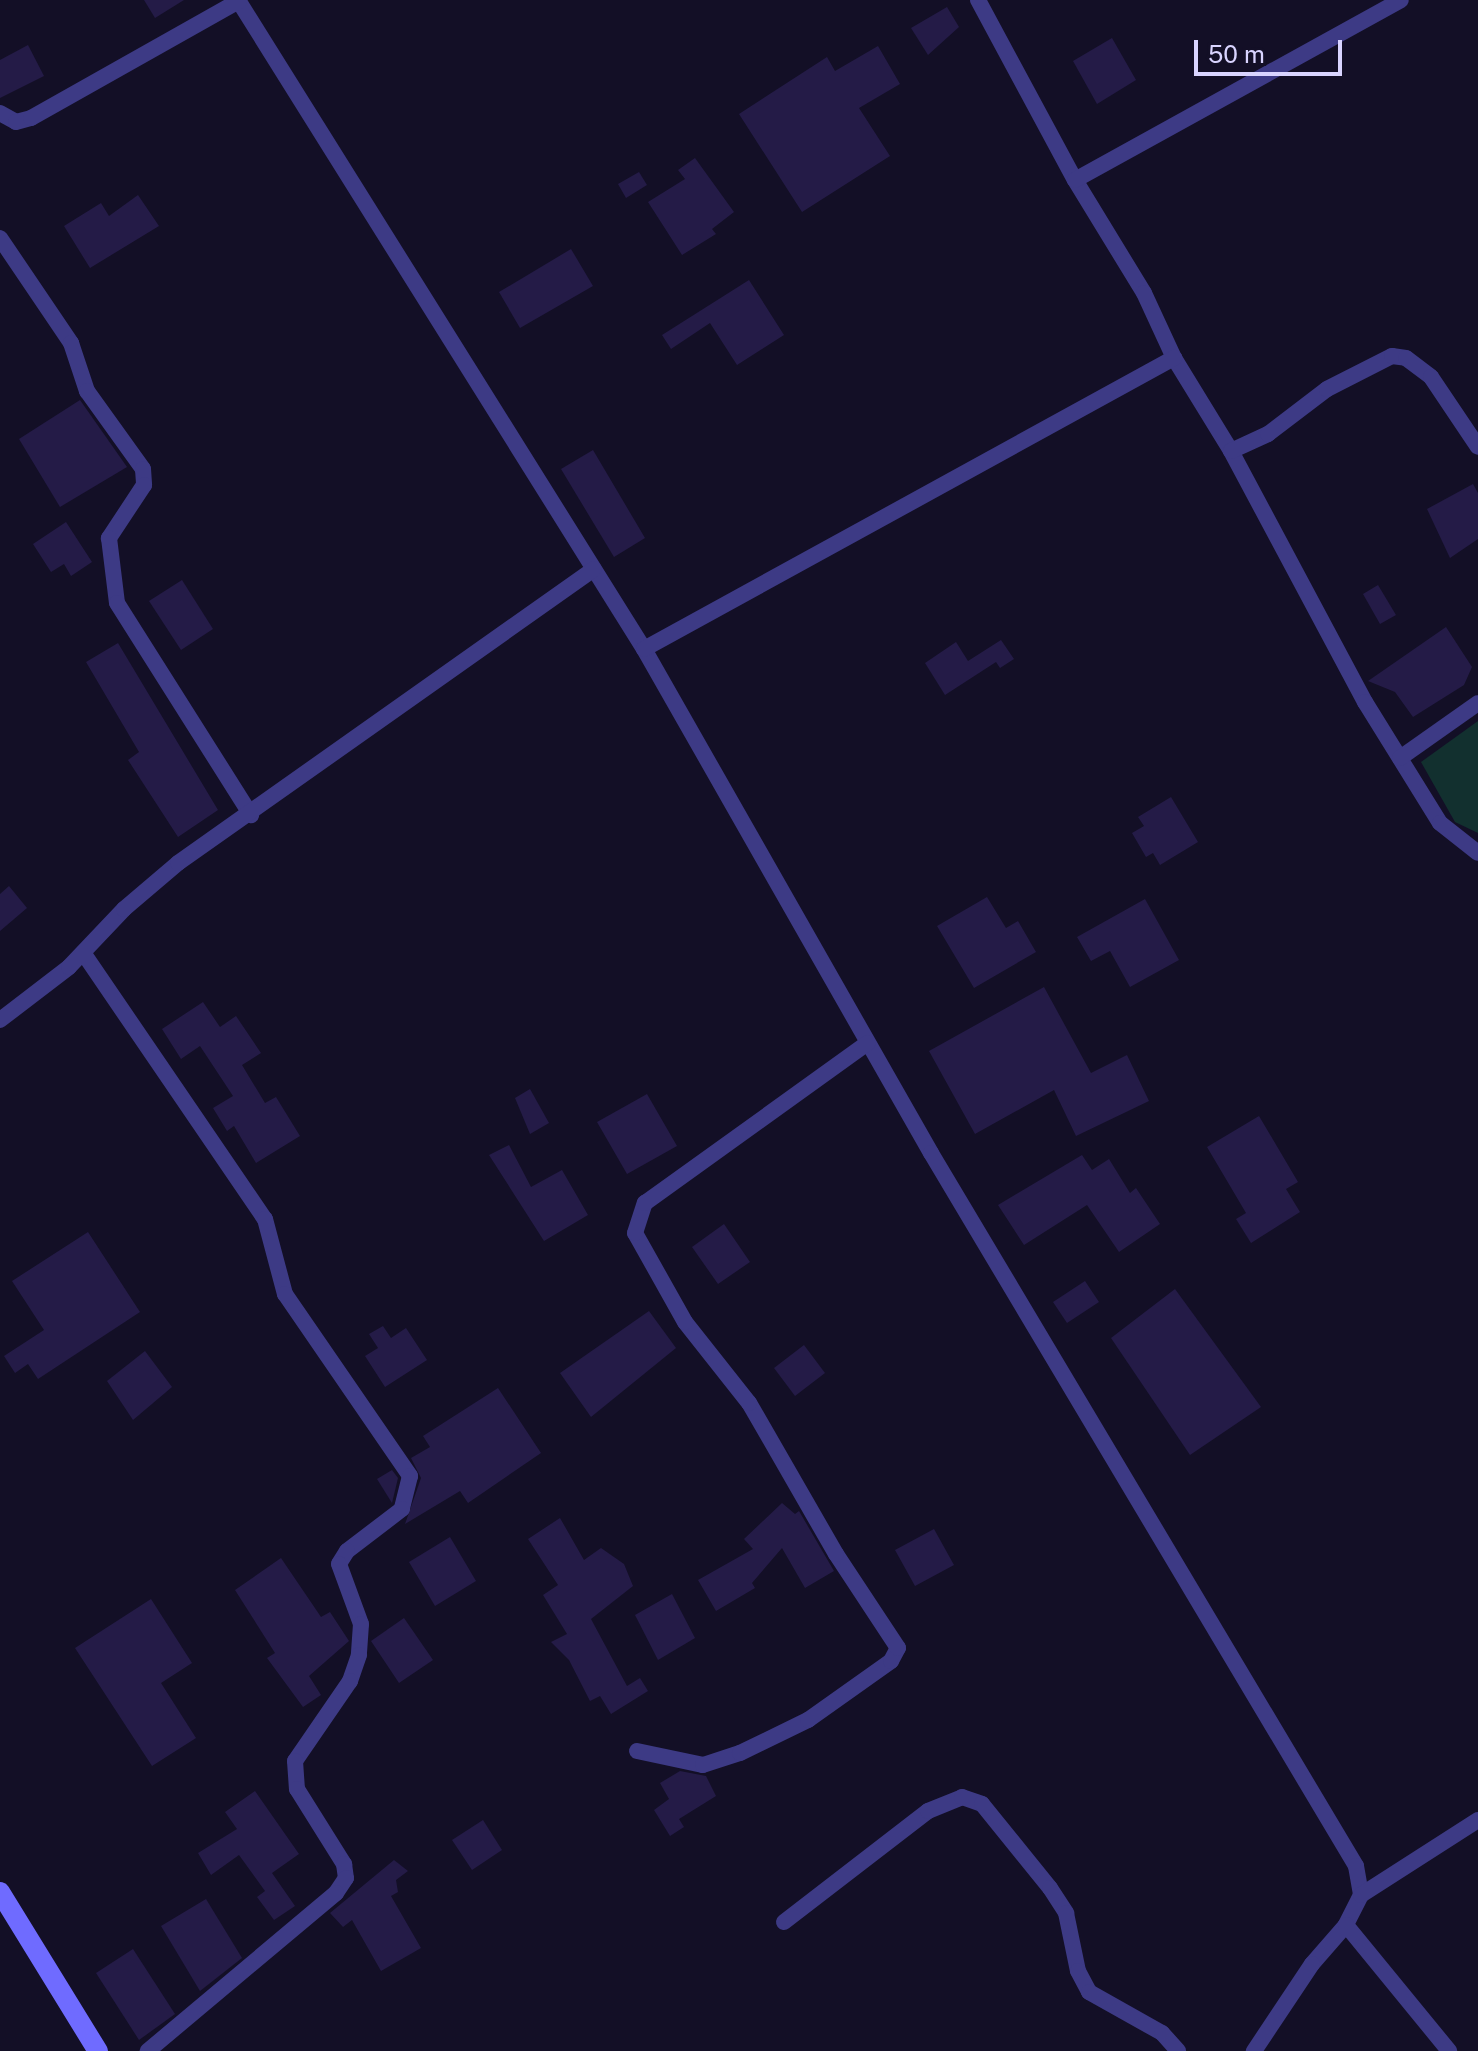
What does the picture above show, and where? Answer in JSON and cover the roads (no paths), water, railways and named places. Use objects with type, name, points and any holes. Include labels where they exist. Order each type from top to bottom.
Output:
[{"type":"street","points":[[978,0],[1075,180],[1144,293],[1174,358],[1231,451],[1400,758],[1440,823],[1478,853]]},
{"type":"street","points":[[1075,180],[1401,0]]},
{"type":"street","points":[[0,113],[21,123],[239,1],[644,649],[868,1043],[1356,1866],[1361,1895]]},
{"type":"street","points":[[0,238],[71,343],[87,391],[143,469],[144,485],[109,538],[108,566],[117,603],[251,815]]},
{"type":"street","points":[[1231,451],[1268,434],[1327,389],[1392,356],[1406,358],[1431,377],[1478,447]]},
{"type":"street","points":[[644,649],[1174,358]]},
{"type":"street","points":[[0,1020],[84,954],[124,909],[178,863],[251,815],[594,569]]},
{"type":"street","points":[[1400,758],[1478,703]]},
{"type":"street","points":[[84,954],[265,1219],[285,1294],[410,1476],[402,1509],[347,1551],[339,1564],[361,1624],[359,1655],[350,1681],[295,1761],[297,1789],[344,1864],[346,1878],[336,1893],[148,2051]]},
{"type":"street","points":[[637,1751],[703,1765],[740,1753],[808,1720],[891,1661],[898,1648],[836,1554],[749,1403],[685,1322],[635,1233],[645,1203],[868,1043]]},
{"type":"street","points":[[784,1922],[928,1811],[962,1797],[982,1804],[1050,1888],[1066,1913],[1078,1971],[1089,1992],[1162,2033],[1178,2051]]},
{"type":"street","points":[[1254,2051],[1312,1964],[1346,1925],[1361,1895],[1478,1820]]},
{"type":"street","points":[[0,1892],[98,2051]]},
{"type":"street","points":[[1346,1925],[1449,2051]]}]
